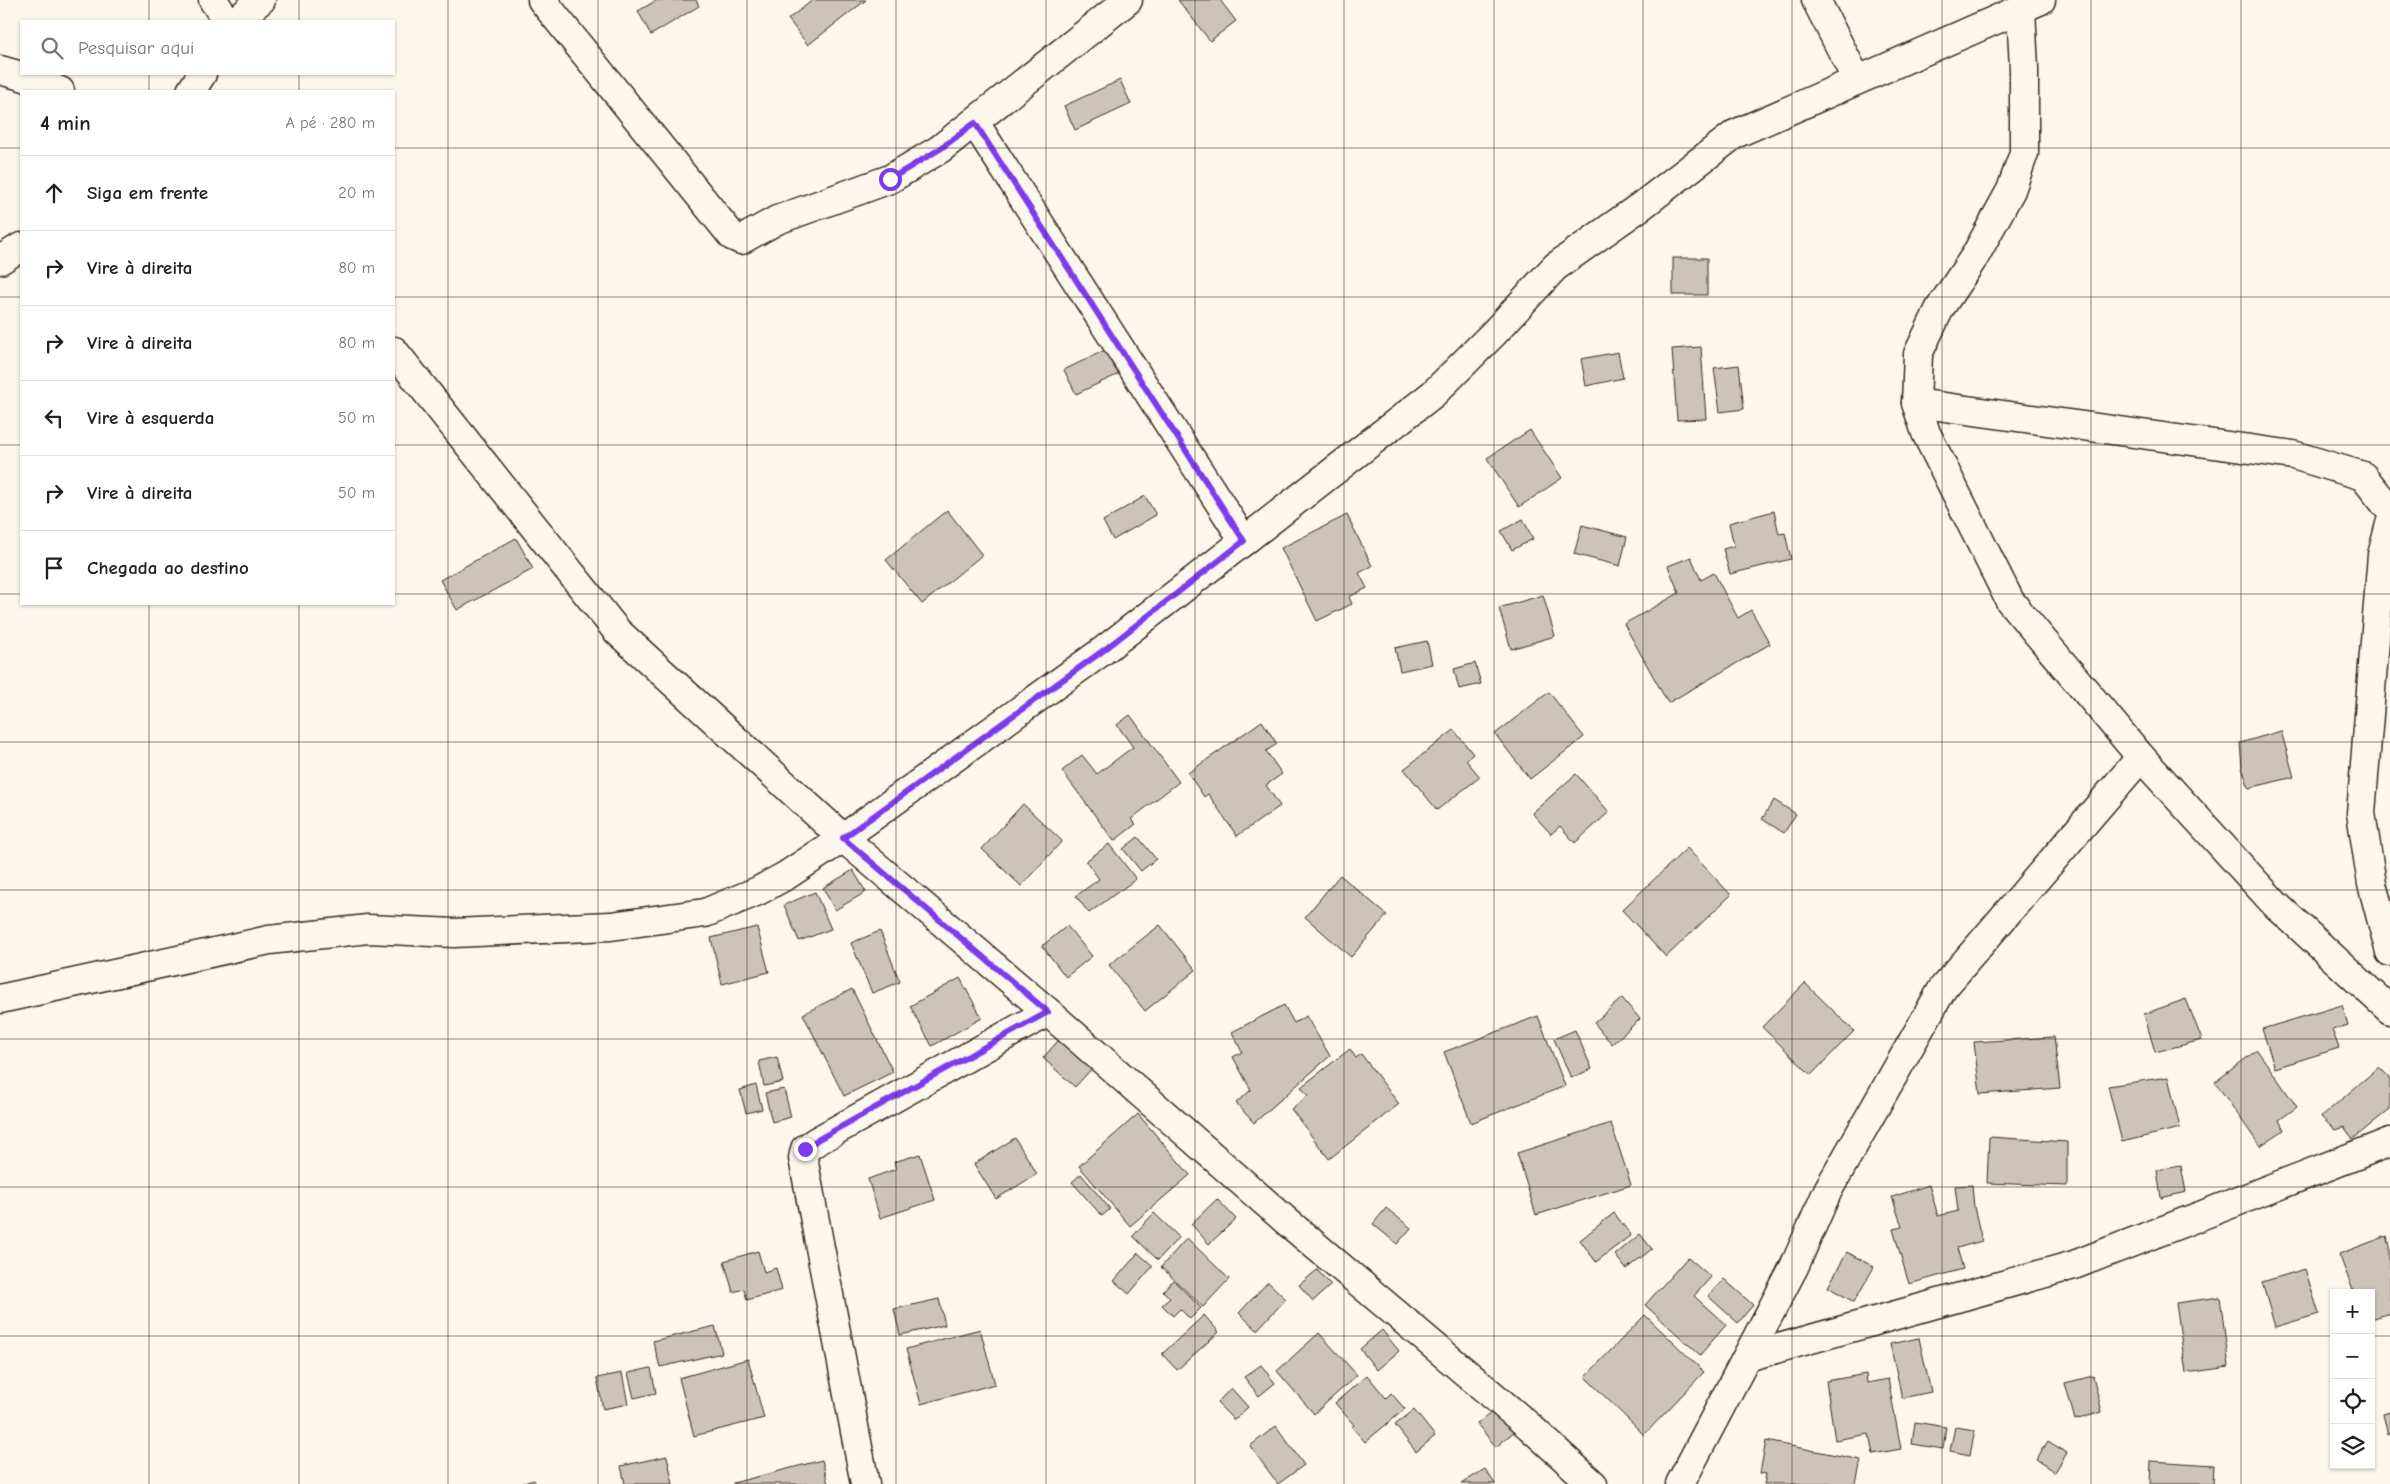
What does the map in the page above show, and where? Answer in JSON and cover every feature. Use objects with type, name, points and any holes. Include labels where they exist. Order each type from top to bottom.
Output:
[{"type":"street","points":[[214,0],[226,20]]},
{"type":"street","points":[[237,20],[261,0]]},
{"type":"street","points":[[542,0],[732,236],[737,239],[744,238],[777,220],[890,179],[940,149],[1128,0]]},
{"type":"street","points":[[1816,0],[1856,80]]},
{"type":"street","points":[[0,1000],[269,940],[368,929],[454,933],[611,926],[705,913],[758,891],[843,838],[1104,650],[1433,394],[1494,333],[1555,267],[1644,204],[1735,134],[2031,5],[2024,70],[2024,153],[2011,190],[1975,256],[1940,308],[1918,354],[1916,403],[1926,433],[2010,601],[2140,757],[2275,904],[2390,1010]]},
{"type":"street","points":[[0,70],[25,77],[58,90]]},
{"type":"street","points":[[193,90],[201,75]]},
{"type":"street","points":[[975,123],[1244,541]]},
{"type":"street","points":[[0,260],[20,248]]},
{"type":"street","points":[[395,351],[617,631],[843,838],[1048,1012],[1291,1225],[1529,1426],[1593,1484]]},
{"type":"street","points":[[1916,403],[2293,455],[2363,476],[2390,510]]},
{"type":"street","points":[[2390,524],[2382,555],[2361,813],[2372,884],[2390,952]]},
{"type":"street","points":[[1680,1484],[1794,1267],[1828,1190],[1943,988],[2140,757]]},
{"type":"street","points":[[865,1484],[804,1158],[805,1149],[817,1140],[1048,1012]]},
{"type":"street","points":[[1747,1357],[2074,1265],[2390,1142]]},
{"type":"building","points":[[657,0],[696,0],[699,6],[651,35],[638,11]]},
{"type":"building","points":[[813,0],[866,0],[808,45],[788,19]]},
{"type":"building","points":[[1178,0],[1220,0],[1236,21],[1210,41]]},
{"type":"building","points":[[1120,80],[1131,104],[1075,130],[1064,106]]},
{"type":"building","points":[[1673,258],[1707,258],[1707,295],[1673,295]]},
{"type":"building","points":[[1111,347],[1123,372],[1076,394],[1064,370]]},
{"type":"building","points":[[1701,347],[1706,419],[1677,420],[1672,349]]},
{"type":"building","points":[[1618,352],[1623,378],[1586,386],[1581,359]]},
{"type":"building","points":[[1739,365],[1744,409],[1720,412],[1714,368]]},
{"type":"building","points":[[1530,430],[1562,478],[1519,507],[1487,458]]},
{"type":"building","points":[[1145,496],[1156,515],[1113,540],[1103,521]]},
{"type":"building","points":[[947,510],[982,555],[922,604],[886,560]]},
{"type":"building","points":[[1774,511],[1779,534],[1785,533],[1791,559],[1730,574],[1723,549],[1734,546],[1729,523]]},
{"type":"building","points":[[1347,515],[1372,566],[1359,573],[1367,588],[1349,597],[1352,604],[1317,621],[1281,548]]},
{"type":"building","points":[[1523,519],[1533,539],[1512,550],[1501,531]]},
{"type":"building","points":[[1582,525],[1627,537],[1620,566],[1574,554]]},
{"type":"building","points":[[516,538],[533,569],[457,610],[440,580]]},
{"type":"building","points":[[1691,557],[1701,580],[1714,573],[1738,618],[1751,610],[1770,644],[1668,703],[1624,624],[1679,593],[1668,566]]},
{"type":"building","points":[[1543,595],[1555,636],[1511,649],[1499,608]]},
{"type":"building","points":[[1427,641],[1432,664],[1400,671],[1395,648]]},
{"type":"building","points":[[1475,663],[1481,684],[1459,689],[1454,669]]},
{"type":"building","points":[[1549,692],[1584,737],[1530,779],[1495,734]]},
{"type":"building","points":[[1130,715],[1179,782],[1131,819],[1136,824],[1114,841],[1062,771],[1082,755],[1097,774],[1133,747],[1117,725]]},
{"type":"building","points":[[1262,721],[1277,744],[1266,751],[1282,774],[1266,785],[1280,806],[1237,836],[1208,794],[1204,797],[1188,773]]},
{"type":"building","points":[[1454,730],[1473,754],[1466,760],[1480,777],[1437,810],[1404,769]]},
{"type":"building","points":[[2281,731],[2294,777],[2249,788],[2242,768],[2240,743]]},
{"type":"building","points":[[1576,774],[1609,812],[1575,843],[1560,826],[1551,834],[1532,813]]},
{"type":"building","points":[[1774,800],[1796,814],[1784,833],[1762,819]]},
{"type":"building","points":[[1023,804],[1062,841],[1021,886],[982,849]]},
{"type":"building","points":[[1138,837],[1156,859],[1141,871],[1123,849]]},
{"type":"building","points":[[1109,844],[1136,879],[1089,913],[1076,896],[1099,879],[1086,861]]},
{"type":"building","points":[[1687,848],[1731,895],[1666,957],[1622,910]]},
{"type":"building","points":[[853,870],[866,892],[835,910],[823,888]]},
{"type":"building","points":[[1340,875],[1387,915],[1351,957],[1305,917]]},
{"type":"building","points":[[815,892],[831,929],[799,941],[784,905]]},
{"type":"building","points":[[1160,925],[1196,970],[1145,1011],[1109,965]]},
{"type":"building","points":[[1067,926],[1092,956],[1066,977],[1042,946]]},
{"type":"building","points":[[757,927],[769,972],[722,984],[711,938]]},
{"type":"building","points":[[880,931],[900,982],[872,993],[851,943]]},
{"type":"building","points":[[960,978],[982,1018],[932,1046],[910,1006]]},
{"type":"building","points":[[1805,983],[1854,1031],[1811,1075],[1762,1027]]},
{"type":"building","points":[[852,989],[893,1072],[844,1096],[803,1014]]},
{"type":"building","points":[[1622,998],[1640,1019],[1612,1044],[1594,1023]]},
{"type":"building","points":[[2186,999],[2202,1040],[2155,1052],[2144,1014]]},
{"type":"building","points":[[1284,1005],[1294,1023],[1306,1016],[1330,1056],[1254,1123],[1236,1103],[1251,1090],[1233,1057],[1242,1052],[1232,1032]]},
{"type":"building","points":[[2342,1005],[2348,1025],[2332,1030],[2339,1048],[2275,1068],[2262,1029]]},
{"type":"building","points":[[1538,1016],[1565,1086],[1471,1123],[1444,1052]]},
{"type":"building","points":[[1575,1030],[1592,1069],[1571,1078],[1554,1039]]},
{"type":"building","points":[[1063,1035],[1096,1064],[1075,1087],[1043,1058]]},
{"type":"building","points":[[2054,1037],[2060,1088],[1980,1094],[1974,1042]]},
{"type":"building","points":[[1350,1049],[1356,1058],[1361,1054],[1399,1104],[1329,1159],[1291,1109],[1308,1096],[1301,1087]]},
{"type":"building","points":[[2257,1050],[2297,1107],[2279,1120],[2284,1130],[2260,1146],[2215,1082]]},
{"type":"building","points":[[777,1057],[783,1082],[764,1086],[759,1061]]},
{"type":"building","points":[[2379,1067],[2390,1078],[2390,1109],[2353,1139],[2344,1127],[2335,1130],[2321,1117]]},
{"type":"building","points":[[2168,1077],[2180,1128],[2122,1142],[2108,1086]]},
{"type":"building","points":[[756,1085],[762,1109],[746,1113],[740,1090]]},
{"type":"building","points":[[784,1089],[791,1117],[772,1122],[765,1093]]},
{"type":"building","points":[[1138,1114],[1190,1175],[1130,1226],[1079,1166]]},
{"type":"building","points":[[1611,1123],[1631,1185],[1536,1215],[1517,1153]]},
{"type":"building","points":[[1989,1137],[2067,1142],[2067,1186],[1987,1183]]},
{"type":"building","points":[[1015,1138],[1037,1174],[996,1199],[974,1164]]},
{"type":"building","points":[[920,1154],[935,1200],[880,1218],[868,1179],[896,1169],[894,1162]]},
{"type":"building","points":[[2181,1166],[2186,1192],[2161,1198],[2157,1170]]},
{"type":"building","points":[[1081,1174],[1110,1209],[1102,1216],[1072,1182]]},
{"type":"building","points":[[1929,1185],[1938,1216],[1958,1211],[1955,1186],[1972,1185],[1974,1207],[1982,1241],[1957,1248],[1963,1269],[1909,1284],[1893,1229],[1902,1227],[1892,1197]]},
{"type":"building","points":[[1217,1199],[1236,1219],[1209,1244],[1191,1224]]},
{"type":"building","points":[[1386,1208],[1411,1228],[1397,1244],[1373,1224]]},
{"type":"building","points":[[1154,1213],[1179,1237],[1158,1260],[1133,1236]]},
{"type":"building","points":[[1614,1213],[1631,1235],[1596,1262],[1580,1240]]},
{"type":"building","points":[[1640,1234],[1652,1249],[1626,1269],[1615,1255]]},
{"type":"building","points":[[2387,1236],[2390,1246],[2390,1313],[2375,1318],[2375,1289],[2352,1289],[2339,1254]]},
{"type":"building","points":[[1187,1238],[1229,1279],[1203,1307],[1161,1267]]},
{"type":"building","points":[[758,1251],[764,1272],[776,1268],[782,1290],[747,1300],[744,1289],[733,1292],[724,1261]]},
{"type":"building","points":[[1847,1252],[1874,1267],[1854,1302],[1828,1287]]},
{"type":"building","points":[[1138,1253],[1153,1266],[1129,1294],[1114,1281]]},
{"type":"building","points":[[1688,1257],[1711,1277],[1694,1296],[1726,1325],[1700,1355],[1645,1305]]},
{"type":"building","points":[[2305,1269],[2319,1314],[2275,1327],[2262,1282]]},
{"type":"building","points":[[1317,1270],[1331,1285],[1313,1301],[1299,1285]]},
{"type":"building","points":[[1724,1279],[1753,1305],[1738,1323],[1708,1296]]},
{"type":"building","points":[[1173,1280],[1201,1308],[1190,1319],[1180,1309],[1173,1316],[1162,1305],[1170,1298],[1163,1291]]},
{"type":"building","points":[[1268,1282],[1286,1299],[1257,1330],[1239,1313]]},
{"type":"building","points":[[2220,1297],[2229,1367],[2186,1373],[2176,1303]]},
{"type":"building","points":[[939,1299],[945,1325],[900,1335],[894,1309]]},
{"type":"building","points":[[1204,1315],[1219,1332],[1177,1370],[1162,1354]]},
{"type":"building","points":[[1645,1315],[1704,1372],[1644,1435],[1585,1377]]},
{"type":"building","points":[[715,1326],[722,1353],[660,1367],[653,1341]]},
{"type":"building","points":[[980,1329],[995,1384],[921,1404],[906,1349]]},
{"type":"building","points":[[1382,1330],[1399,1351],[1377,1370],[1360,1349]]},
{"type":"building","points":[[1319,1333],[1357,1375],[1314,1414],[1277,1371]]},
{"type":"building","points":[[1919,1338],[1931,1392],[1902,1398],[1890,1344]]},
{"type":"building","points":[[748,1359],[764,1418],[694,1436],[679,1378]]},
{"type":"building","points":[[1261,1365],[1275,1383],[1259,1396],[1244,1377]]},
{"type":"building","points":[[651,1368],[656,1393],[634,1398],[628,1373]]},
{"type":"building","points":[[622,1373],[628,1404],[603,1409],[597,1378]]},
{"type":"building","points":[[1866,1374],[1867,1383],[1888,1379],[1901,1449],[1873,1454],[1869,1434],[1835,1440],[1826,1381]]},
{"type":"building","points":[[1367,1375],[1386,1398],[1391,1393],[1405,1409],[1365,1442],[1352,1427],[1354,1425],[1335,1403]]},
{"type":"building","points":[[2093,1376],[2102,1412],[2075,1420],[2065,1383]]},
{"type":"building","points":[[1231,1388],[1248,1407],[1234,1420],[1217,1403]]},
{"type":"building","points":[[1498,1407],[1516,1430],[1496,1447],[1477,1424]]},
{"type":"building","points":[[1414,1410],[1435,1436],[1416,1452],[1395,1425]]},
{"type":"building","points":[[2390,1412],[2390,1435],[2388,1436],[2383,1414]]},
{"type":"building","points":[[1915,1422],[1946,1427],[1943,1449],[1912,1444]]},
{"type":"building","points":[[1276,1426],[1304,1465],[1278,1484],[1250,1446]]},
{"type":"building","points":[[1955,1427],[1975,1430],[1970,1455],[1950,1451]]},
{"type":"building","points":[[1766,1441],[1861,1460],[1856,1484],[1764,1484],[1766,1474],[1760,1473]]},
{"type":"building","points":[[2048,1441],[2067,1453],[2055,1472],[2036,1460]]},
{"type":"building","points":[[667,1456],[673,1484],[625,1484],[621,1466]]},
{"type":"building","points":[[822,1460],[828,1484],[733,1484],[733,1483]]},
{"type":"building","points":[[2151,1461],[2214,1465],[2213,1484],[2150,1484]]},
{"type":"building","points":[[1485,1469],[1495,1484],[1461,1484]]},
{"type":"building","points":[[534,1480],[536,1484],[520,1484]]},
{"type":"route","points":[[805,1149],[817,1140],[1048,1012],[843,838],[1104,650],[1244,541],[975,123],[940,149],[890,179]]}]
